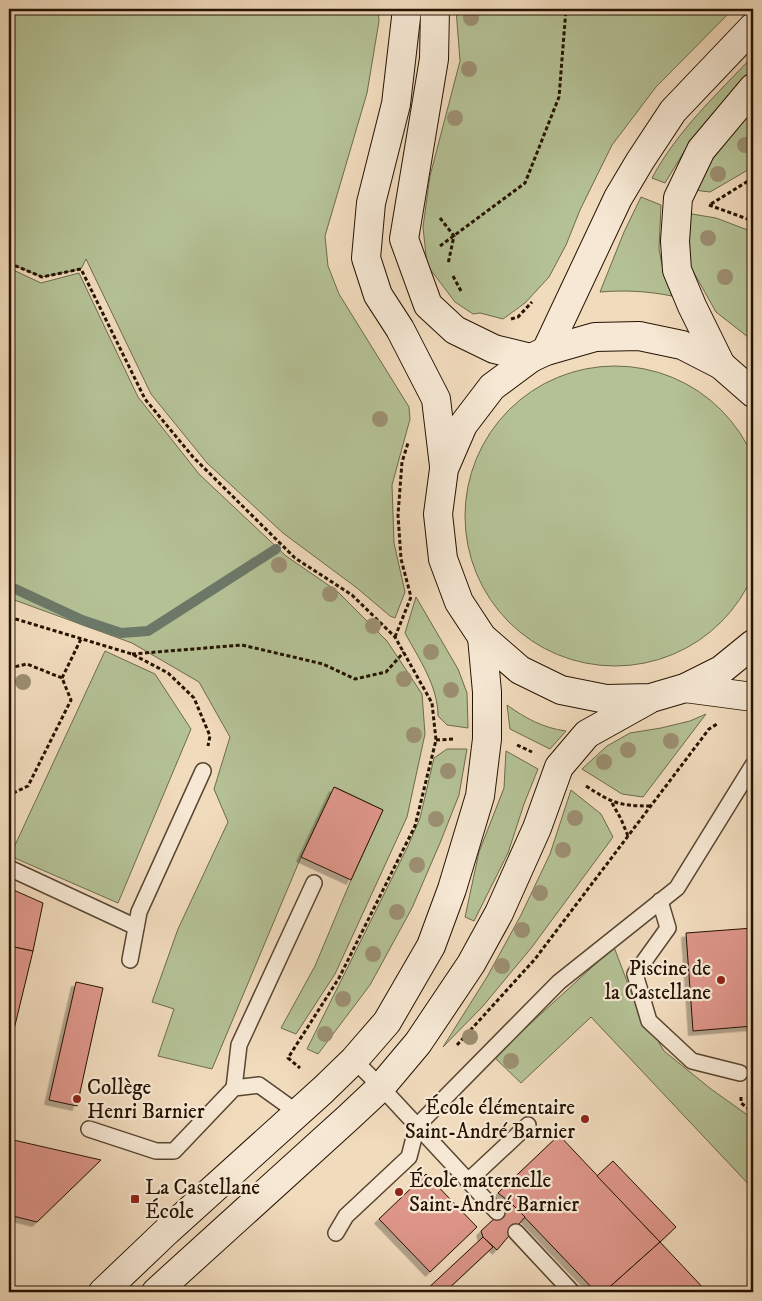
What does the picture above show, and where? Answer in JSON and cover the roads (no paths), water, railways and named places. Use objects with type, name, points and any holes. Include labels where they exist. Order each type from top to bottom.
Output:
[{"type":"main road","points":[[407,9],[396,104],[370,203],[366,258],[378,295],[400,330],[436,399],[444,469],[438,514],[442,559],[459,602],[482,637],[520,670],[561,690],[606,700],[651,698]]},
{"type":"main road","points":[[435,9],[434,59],[404,239],[412,266],[428,305],[456,330],[494,349],[538,355]]},
{"type":"main road","points":[[538,355],[618,198],[640,161],[673,111],[753,27]]},
{"type":"main road","points":[[721,365],[692,306],[677,270],[675,241],[678,198],[700,150],[753,88]]},
{"type":"main road","points":[[444,469],[463,425],[492,387],[538,355],[595,337],[639,336],[682,345],[721,365],[753,393]]},
{"type":"main road","points":[[103,1292],[354,1060],[388,1022],[431,946],[452,889],[480,796],[487,739],[487,692],[482,637]]},
{"type":"main road","points":[[156,1292],[381,1087],[418,1043],[471,964],[499,913],[537,828],[559,767],[587,734],[651,698],[685,688],[721,670],[753,644]]},
{"type":"main road","points":[[685,688],[753,696]]},
{"type":"lane","points":[[336,1233],[346,1216],[409,1157],[417,1126],[559,982],[677,888],[753,765]]},
{"type":"lane","points":[[130,960],[139,912],[203,771]]},
{"type":"lane","points":[[9,868],[136,927]]},
{"type":"lane","points":[[89,1129],[156,1151],[174,1151],[234,1088],[239,1045],[314,883]]},
{"type":"lane","points":[[660,901],[668,928],[634,974],[649,1020],[692,1061],[740,1073]]},
{"type":"lane","points":[[354,1060],[497,1212]]},
{"type":"lane","points":[[234,1088],[259,1085],[298,1113]]},
{"type":"lane","points":[[468,1181],[528,1126]]},
{"type":"lane","points":[[516,1232],[572,1292]]},
{"type":"waterway","points":[[9,586],[82,620],[121,633],[148,631],[276,549]]},
{"type":"place","name":"Piscine de la Castellane","points":[[721,980]]},
{"type":"place","name":"Collège Henri Barnier","points":[[77,1099]]},
{"type":"place","name":"École élémentaire Saint-André Barnier","points":[[585,1119]]},
{"type":"place","name":"École maternelle Saint-André Barnier","points":[[399,1192]]},
{"type":"place","name":"La Castellane École","points":[[135,1199]]}]
